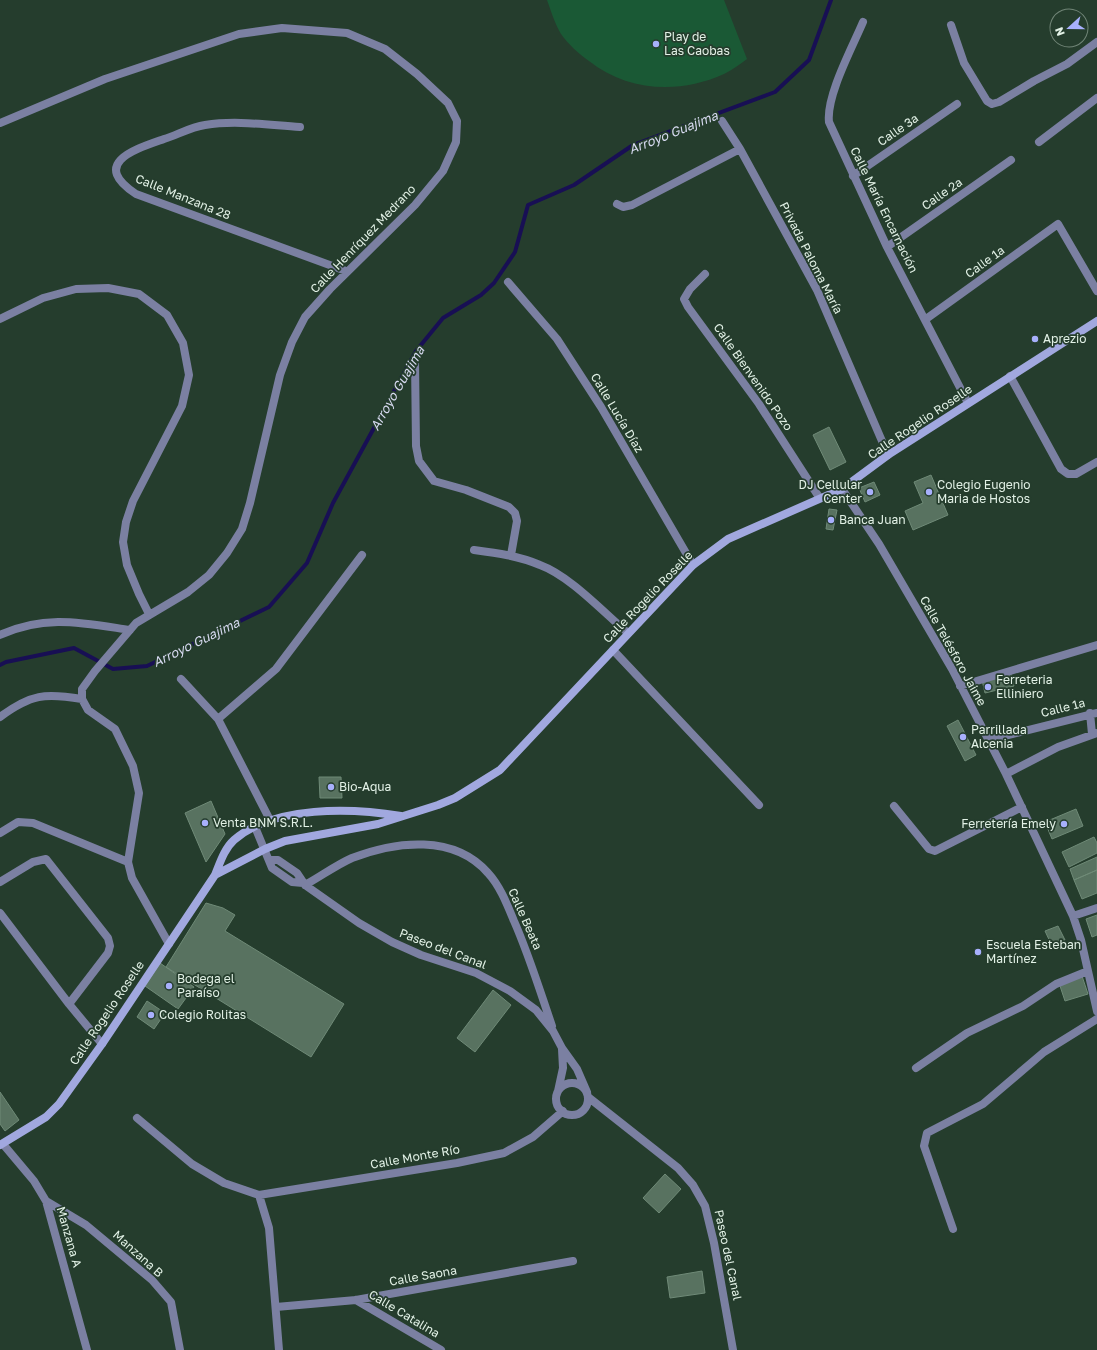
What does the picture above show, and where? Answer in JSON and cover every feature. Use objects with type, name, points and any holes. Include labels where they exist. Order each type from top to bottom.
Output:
[{"type":"street","name":"Calle María Encarnación","points":[[863,22],[839,79],[828,112],[829,122],[887,247],[926,319],[968,403]]},
{"type":"street","points":[[951,25],[964,63],[987,101],[992,104],[999,102],[1034,81],[1067,64],[1097,42]]},
{"type":"street","name":"Calle Henríquez Medrano","points":[[0,124],[105,79],[239,34],[282,28],[348,33],[385,49],[417,74],[448,103],[457,121],[456,142],[443,171],[415,205],[346,271],[305,317],[292,342],[280,375],[250,503],[242,529],[227,553],[209,575],[188,592],[136,622],[82,689],[82,699]]},
{"type":"street","points":[[1039,142],[1097,98]]},
{"type":"street","name":"Calle 3a","points":[[853,176],[957,104]]},
{"type":"street","name":"Privada Paloma María","points":[[722,121],[740,149],[817,290],[888,455]]},
{"type":"street","name":"Calle Manzana 28","points":[[300,127],[235,123],[204,125],[127,154],[122,157],[117,166],[117,177],[124,186],[136,194],[346,271]]},
{"type":"street","points":[[617,204],[623,207],[632,205],[740,149]]},
{"type":"street","name":"Calle 2a","points":[[887,247],[1012,160]]},
{"type":"street","name":"Calle 1a","points":[[926,319],[1058,224],[1097,291]]},
{"type":"street","name":"Calle Bienvenido Pozo","points":[[705,274],[686,294],[684,298],[688,306],[759,404],[819,497]]},
{"type":"street","name":"Calle Lucía Díaz","points":[[508,282],[557,339],[601,407],[693,565]]},
{"type":"street","points":[[0,319],[43,298],[76,289],[108,288],[139,294],[167,315],[184,343],[189,375],[182,406],[133,501],[126,522],[123,542],[127,565],[149,614]]},
{"type":"street","name":"Calle Rogelio Roselle","points":[[215,875],[264,849],[285,841],[378,824],[455,798],[500,770],[693,565],[728,539],[819,497],[842,489],[888,455],[1097,321]]},
{"type":"street","points":[[415,359],[416,446],[419,461],[434,480],[466,490],[509,508],[515,513],[517,521],[512,555]]},
{"type":"street","points":[[1010,376],[1061,469],[1068,474],[1076,474],[1097,462]]},
{"type":"street","name":"Calle Telésforo Jaime","points":[[842,489],[880,544],[960,686],[1006,774],[1073,916],[1097,1011]]},
{"type":"street","points":[[474,550],[512,555],[542,565],[572,584],[628,633]]},
{"type":"street","points":[[218,719],[276,669],[362,555]]},
{"type":"street","points":[[0,635],[26,625],[71,621],[130,630]]},
{"type":"street","points":[[960,686],[1097,645]]},
{"type":"street","points":[[613,650],[759,806]]},
{"type":"street","points":[[181,679],[218,719],[270,820]]},
{"type":"street","points":[[0,717],[16,705],[40,695],[62,696],[82,699],[88,710],[115,729],[133,766],[139,793],[128,862],[132,878],[169,944]]},
{"type":"street","points":[[1006,774],[1058,747],[1095,734],[1093,713]]},
{"type":"street","name":"Calle 1a","points":[[988,740],[1093,713]]},
{"type":"street","points":[[894,806],[929,849],[935,851],[1022,807]]},
{"type":"street","name":"Calle Rogelio Roselle","points":[[1,1144],[46,1117],[59,1104],[102,1044],[215,875],[222,856],[234,840],[254,827],[270,820],[298,814],[343,811],[378,812],[403,816]]},
{"type":"street","points":[[0,833],[18,822],[24,821],[128,862]]},
{"type":"street","name":"Paseo del Canal","points":[[254,827],[269,860],[278,860],[297,873],[304,884],[359,923],[392,942],[421,955],[476,973],[510,991],[536,1010],[554,1031],[562,1048],[577,1069],[588,1095],[678,1168],[693,1185],[705,1206],[714,1243],[733,1350]]},
{"type":"street","name":"Calle Beata","points":[[304,884],[351,858],[383,848],[418,843],[438,845],[464,854],[488,873],[504,898],[528,952],[554,1031]]},
{"type":"street","points":[[0,882],[33,862],[46,859],[108,938],[110,946],[108,953],[69,1004]]},
{"type":"street","points":[[1073,916],[1097,908]]},
{"type":"street","points":[[0,913],[69,1004],[102,1044]]},
{"type":"street","points":[[916,1068],[967,1033],[1023,1006],[1056,984],[1088,972]]},
{"type":"street","points":[[953,1229],[924,1146],[927,1133],[982,1104],[1044,1052],[1097,1019]]},
{"type":"street","name":"Paseo del Canal","points":[[558,1092],[563,1068],[562,1048]]},
{"type":"street","points":[[570,1083],[580,1085],[588,1095],[588,1103],[582,1111],[572,1114],[563,1111],[557,1102],[558,1092],[565,1084],[570,1083]]},
{"type":"street","name":"Calle Monte Río","points":[[137,1118],[192,1164],[224,1183],[259,1195],[457,1163],[504,1152],[533,1137],[563,1111]]},
{"type":"street","name":"Manzana A","points":[[1,1144],[34,1181],[46,1201],[87,1350]]},
{"type":"street","points":[[259,1195],[269,1228],[279,1350]]},
{"type":"street","name":"Manzana B","points":[[46,1201],[86,1225],[157,1286],[172,1302],[180,1350]]},
{"type":"street","name":"Calle Saona","points":[[276,1307],[356,1300],[573,1261]]},
{"type":"street","name":"Calle Catalina","points":[[356,1300],[441,1350]]},
{"type":"green space","name":"Play de Las Caobas","points":[[547,0],[724,0],[747,59],[724,74],[690,85],[655,87],[620,79],[604,71],[574,49],[561,34]]},
{"type":"building","points":[[829,427],[846,462],[830,470],[813,435]]},
{"type":"building","name":"Colegio Eugenio Maria de Hostos","points":[[931,475],[948,515],[913,530],[905,511],[923,503],[914,482]]},
{"type":"building","name":"DJ Cellular Center","points":[[874,482],[880,495],[865,502],[859,488]]},
{"type":"building","name":"Banca Juan","points":[[829,509],[837,510],[833,530],[826,529]]},
{"type":"building","points":[[1011,674],[1014,686],[985,693],[982,680]]},
{"type":"building","points":[[958,720],[976,755],[965,761],[947,726]]},
{"type":"building","name":"Bio-Aqua","points":[[319,777],[341,777],[342,798],[320,798]]},
{"type":"building","name":"Venta BNM S.R.L.","points":[[211,801],[225,834],[206,862],[185,813]]},
{"type":"building","name":"Ferretería Emely","points":[[1076,809],[1083,826],[1052,839],[1045,822]]},
{"type":"building","points":[[1094,837],[1097,843],[1097,853],[1069,867],[1062,852]]},
{"type":"building","points":[[1097,857],[1097,870],[1074,880],[1070,869]]},
{"type":"building","points":[[1097,870],[1097,893],[1082,899],[1074,880]]},
{"type":"building","points":[[206,903],[223,908],[235,915],[225,931],[344,1004],[311,1057],[166,967]]},
{"type":"building","points":[[1097,915],[1097,935],[1092,937],[1086,919]]},
{"type":"building","points":[[1058,926],[1065,940],[1052,946],[1045,931]]},
{"type":"building","name":"Bodega el Paraíso","points":[[160,963],[194,987],[178,1009],[145,986]]},
{"type":"building","points":[[1082,976],[1088,994],[1065,1001],[1059,983]]},
{"type":"building","points":[[493,990],[511,1005],[475,1052],[457,1038]]},
{"type":"building","name":"Colegio Rolitas","points":[[147,1001],[165,1013],[154,1029],[137,1017]]},
{"type":"building","points":[[0,1092],[19,1120],[5,1131],[0,1124]]},
{"type":"building","points":[[665,1174],[681,1189],[659,1213],[643,1198]]},
{"type":"building","points":[[702,1271],[705,1293],[670,1298],[667,1277]]},
{"type":"waterway","name":"Arroyo Guajima","points":[[0,665],[6,662],[74,648],[113,669],[147,666],[269,607],[307,563],[333,503],[416,351],[443,318],[481,295],[494,283],[515,252],[528,205],[574,185],[633,145],[775,92],[809,60],[831,0]]},
{"type":"place","name":"Play de Las Caobas","points":[[656,44]]},
{"type":"place","name":"Aprezio","points":[[1035,339]]},
{"type":"place","name":"DJ Cellular Center","points":[[870,492]]},
{"type":"place","name":"Colegio Eugenio Maria de Hostos","points":[[929,492]]},
{"type":"place","name":"Banca Juan","points":[[831,520]]},
{"type":"place","name":"Ferreteria Elliniero","points":[[988,687]]},
{"type":"place","name":"Parrillada Alcenia","points":[[963,737]]},
{"type":"place","name":"Bio-Aqua","points":[[331,787]]},
{"type":"place","name":"Venta BNM S.R.L.","points":[[205,823]]},
{"type":"place","name":"Ferretería Emely","points":[[1064,824]]},
{"type":"place","name":"Escuela Esteban Martínez","points":[[978,952]]},
{"type":"place","name":"Bodega el Paraíso","points":[[169,986]]},
{"type":"place","name":"Colegio Rolitas","points":[[151,1015]]}]
